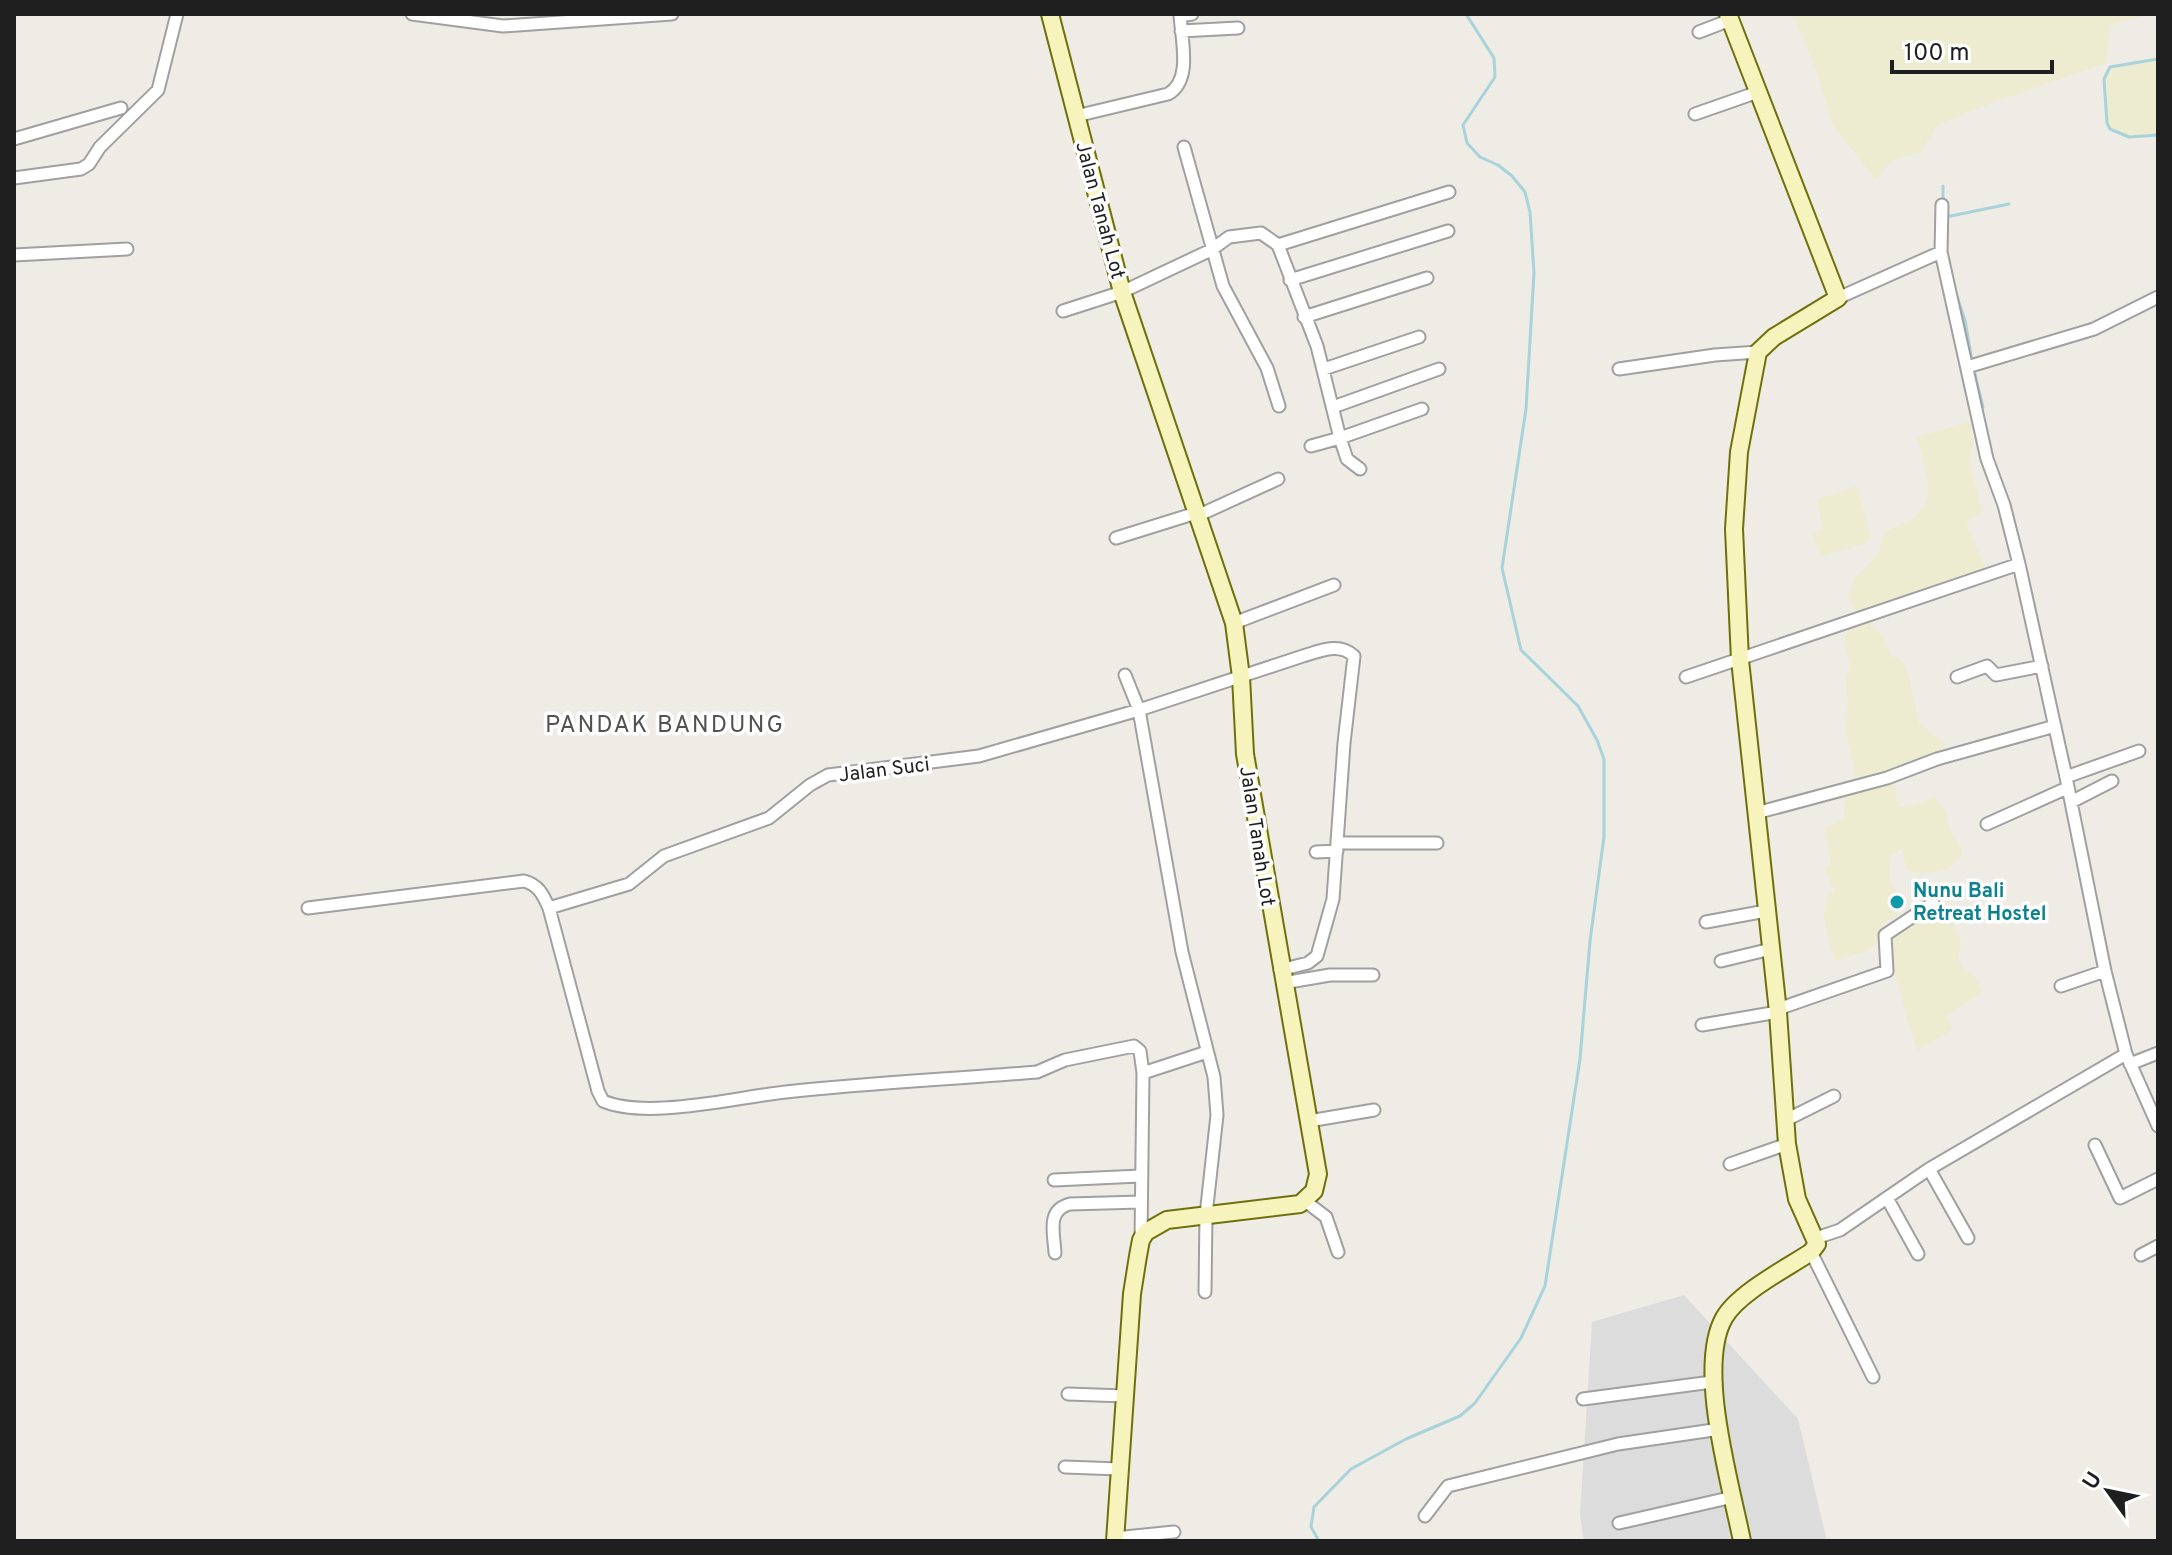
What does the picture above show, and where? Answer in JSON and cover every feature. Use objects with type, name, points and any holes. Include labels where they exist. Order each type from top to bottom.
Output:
[{"type":"main road","name":"Jalan Tanah Lot","points":[[1050,14],[1122,292],[1234,623],[1241,677],[1245,754],[1317,1180],[1314,1191],[1305,1201]]},
{"type":"main road","points":[[1729,17],[1833,302],[1774,337],[1758,352],[1739,452],[1734,529],[1766,911],[1778,1010],[1787,1144],[1797,1199],[1814,1245],[1750,1293],[1724,1318],[1714,1349],[1712,1382],[1742,1541]]},
{"type":"main road","points":[[1115,1540],[1132,1294],[1141,1240],[1156,1224],[1167,1220],[1297,1205],[1305,1201]]},
{"type":"street","points":[[14,178],[81,169],[89,164],[100,147],[158,90],[177,14]]},
{"type":"street","points":[[412,14],[503,26],[672,14]]},
{"type":"street","points":[[1076,116],[1175,90],[1183,73],[1181,31],[1184,15]]},
{"type":"street","points":[[1699,32],[1729,17]]},
{"type":"street","points":[[1181,31],[1238,28]]},
{"type":"street","points":[[1695,114],[1758,92]]},
{"type":"street","points":[[14,139],[121,108]]},
{"type":"street","points":[[1184,147],[1223,286],[1267,368],[1279,406]]},
{"type":"street","points":[[1278,245],[1449,192]]},
{"type":"street","points":[[1942,205],[1942,256],[1987,459],[2004,505],[2019,564],[2105,971],[2128,1059],[2155,1108],[2158,1126]]},
{"type":"street","points":[[1290,280],[1448,231]]},
{"type":"street","points":[[1063,311],[1122,292],[1211,250],[1229,237],[1257,232],[1268,236],[1278,245],[1324,369],[1347,459],[1360,469]]},
{"type":"street","points":[[14,255],[127,249]]},
{"type":"street","points":[[1833,302],[1942,256]]},
{"type":"street","points":[[1304,317],[1427,278]]},
{"type":"street","points":[[1967,367],[2094,329],[2158,297]]},
{"type":"street","points":[[1324,369],[1419,337]]},
{"type":"street","points":[[1619,369],[1758,352]]},
{"type":"street","points":[[1333,407],[1439,369]]},
{"type":"street","points":[[1311,446],[1422,409]]},
{"type":"street","points":[[1116,538],[1196,514],[1278,479]]},
{"type":"street","points":[[1686,677],[2019,564]]},
{"type":"street","points":[[1234,623],[1334,585]]},
{"type":"street","name":"Jalan Suci","points":[[549,908],[629,884],[664,856],[769,818],[810,785],[828,775],[979,756],[1139,710],[1330,648],[1344,649],[1354,656],[1344,743],[1338,847]]},
{"type":"street","points":[[1957,677],[1987,666],[1996,675],[2042,666]]},
{"type":"street","points":[[1125,675],[1139,710],[1182,952],[1214,1077],[1217,1115],[1206,1215],[1205,1292]]},
{"type":"street","points":[[1758,813],[2055,726]]},
{"type":"street","points":[[1987,824],[2066,782],[2139,751]]},
{"type":"street","points":[[2071,802],[2112,781]]},
{"type":"street","points":[[1316,852],[1338,847],[1437,843]]},
{"type":"street","points":[[1282,976],[1317,956],[1333,899],[1338,847]]},
{"type":"street","points":[[308,908],[524,881],[532,883],[540,890],[549,908],[598,1091],[603,1101],[610,1104],[649,1109],[786,1092],[1037,1072],[1065,1060],[1134,1046],[1140,1051],[1143,1073],[1141,1240]]},
{"type":"street","points":[[1702,1025],[1778,1010],[1887,971],[1885,935],[1933,903]]},
{"type":"street","points":[[1706,922],[1766,911]]},
{"type":"street","points":[[1721,961],[1771,949]]},
{"type":"street","points":[[2061,986],[2105,971]]},
{"type":"street","points":[[1282,976],[1373,975]]},
{"type":"street","points":[[1143,1073],[1207,1052]]},
{"type":"street","points":[[1873,1377],[1814,1245],[1929,1169],[2128,1059],[2158,1053]]},
{"type":"street","points":[[1786,1120],[1834,1096]]},
{"type":"street","points":[[1309,1121],[1374,1110]]},
{"type":"street","points":[[1730,1164],[1787,1144]]},
{"type":"street","points":[[2095,1145],[2120,1198],[2158,1179]]},
{"type":"street","points":[[1929,1169],[1968,1238]]},
{"type":"street","points":[[1054,1180],[1140,1176]]},
{"type":"street","points":[[1887,1198],[1918,1254]]},
{"type":"street","points":[[1305,1201],[1326,1217],[1338,1252]]},
{"type":"street","points":[[1055,1253],[1054,1214],[1059,1207],[1140,1202]]},
{"type":"street","points":[[2141,1255],[2158,1246]]},
{"type":"street","points":[[1583,1399],[1712,1382]]},
{"type":"street","points":[[1068,1394],[1125,1396]]},
{"type":"street","points":[[1425,1516],[1448,1486],[1618,1444],[1720,1429]]},
{"type":"street","points":[[1065,1467],[1119,1469]]},
{"type":"street","points":[[1619,1523],[1733,1497]]},
{"type":"street","points":[[1115,1540],[1174,1532]]},
{"type":"shaded area","points":[[1684,1295],[1798,1419],[1827,1541],[1584,1541],[1580,1515],[1592,1322]]},
{"type":"green space","points":[[1792,14],[2150,14],[2110,25],[2106,63],[1978,108],[1937,126],[1920,153],[1890,163],[1876,180],[1832,124],[1816,69]]},
{"type":"green space","points":[[2158,59],[2158,135],[2129,137],[2113,131],[2107,123],[2104,74],[2113,66]]},
{"type":"green space","points":[[1970,422],[1973,445],[1969,463],[1983,513],[1966,522],[1987,573],[1857,616],[1848,596],[1854,579],[1878,555],[1885,532],[1914,518],[1928,501],[1928,478],[1917,437]]},
{"type":"green space","points":[[1857,486],[1870,535],[1866,543],[1820,557],[1813,532],[1823,529],[1817,500]]},
{"type":"green space","points":[[1868,622],[1883,635],[1891,656],[1901,660],[1907,670],[1919,723],[1946,744],[1932,761],[1894,779],[1899,807],[1915,805],[1935,796],[1947,814],[1948,826],[1961,847],[1962,856],[1949,868],[1915,873],[1907,869],[1902,849],[1891,855],[1889,877],[1896,894],[1898,915],[1883,923],[1877,943],[1865,952],[1834,960],[1824,917],[1826,898],[1835,891],[1825,868],[1831,864],[1825,828],[1844,820],[1845,797],[1856,780],[1845,730],[1848,714],[1846,682],[1850,665],[1844,639],[1849,629]]},
{"type":"green space","points":[[1948,911],[1961,942],[1958,958],[1961,966],[1976,978],[1982,992],[1946,1017],[1953,1029],[1918,1051],[1886,941],[1888,935],[1922,916]]},
{"type":"waterway","points":[[1319,1541],[1311,1527],[1314,1507],[1351,1469],[1406,1439],[1460,1416],[1475,1403],[1521,1338],[1545,1286],[1580,1059],[1590,941],[1604,837],[1604,759],[1597,740],[1578,706],[1521,650],[1502,568],[1526,409],[1534,273],[1530,212],[1525,192],[1512,176],[1480,157],[1467,143],[1463,125],[1495,77],[1494,58],[1466,14]]},
{"type":"waterway","points":[[2158,59],[2110,67],[2104,79],[2110,129],[2129,137],[2158,135]]},
{"type":"waterway","points":[[1943,186],[1943,201]]},
{"type":"waterway","points":[[1946,217],[2009,204]]},
{"type":"waterway","points":[[1955,291],[1965,320],[1972,361]]},
{"type":"waterway","points":[[1843,303],[1857,295]]},
{"type":"waterway","points":[[1974,370],[1983,407]]},
{"type":"place","name":"Nunu Bali Retreat Hostel","points":[[1897,902]]},
{"type":"district","name":"PANDAK BANDUNG","points":[[665,724]]}]
